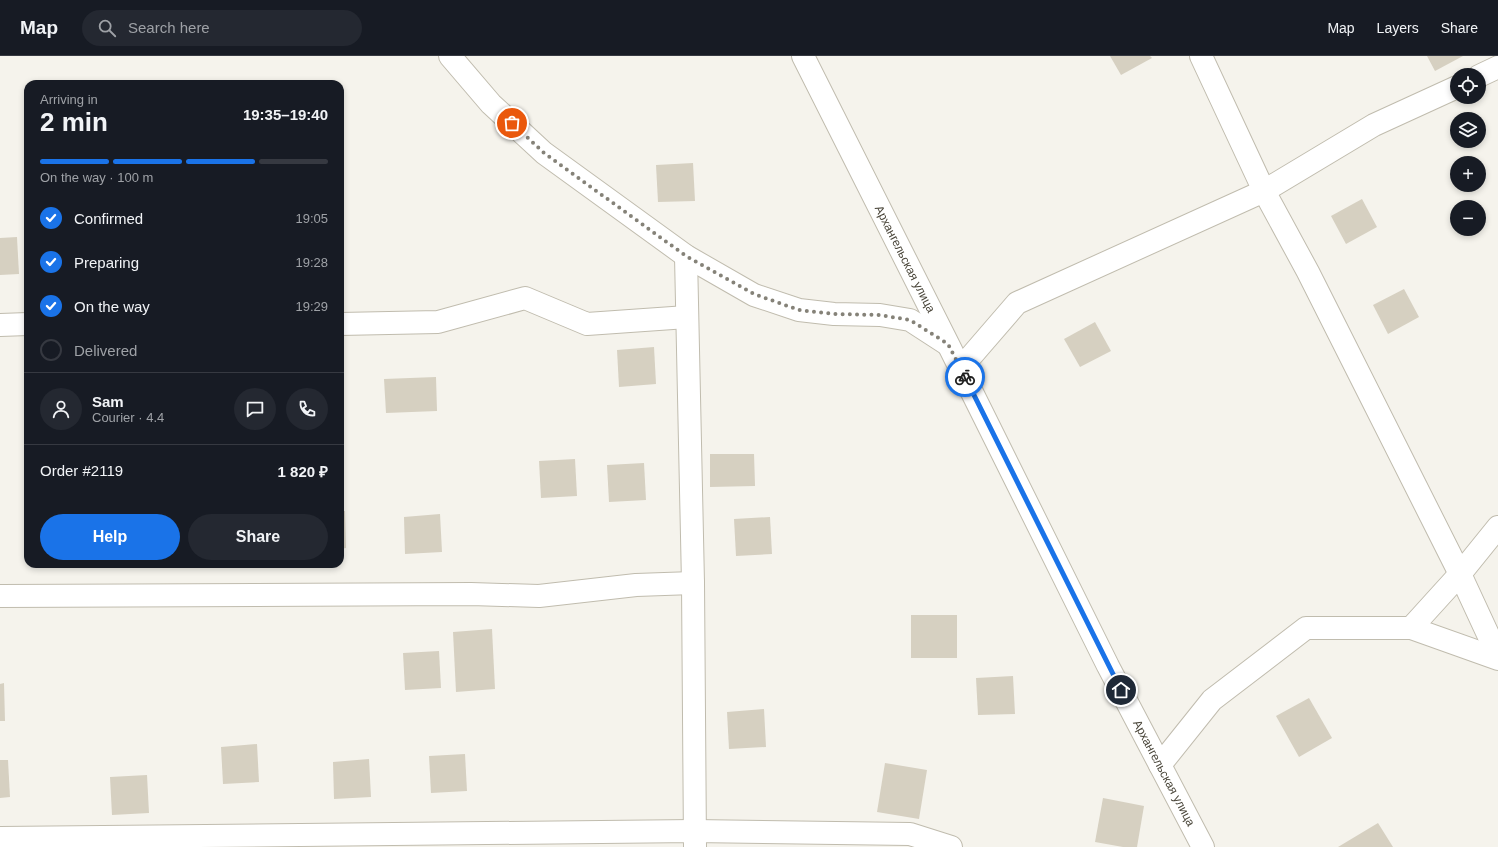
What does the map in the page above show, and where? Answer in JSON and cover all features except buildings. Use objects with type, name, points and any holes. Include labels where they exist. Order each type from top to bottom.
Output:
[{"type":"street","points":[[450,56],[491,104],[544,153],[686,256],[754,294],[799,310],[834,314],[880,315],[910,320],[948,344]]},
{"type":"street","name":"Архангельская улица","points":[[803,56],[1108,666],[1203,847]]},
{"type":"street","points":[[1201,56],[1264,191],[1308,272],[1460,574],[1498,658]]},
{"type":"street","points":[[1486,72],[1498,66],[1494,56]]},
{"type":"street","points":[[960,369],[1018,303],[1264,191],[1374,125],[1450,90]]},
{"type":"street","points":[[686,256],[693,583],[695,839]]},
{"type":"street","points":[[344,324],[438,322],[525,298],[587,324],[687,316]]},
{"type":"street","points":[[0,325],[24,324]]},
{"type":"street","points":[[1411,628],[1460,574],[1498,527]]},
{"type":"street","points":[[0,596],[471,594],[539,596],[636,585],[693,583]]},
{"type":"street","points":[[1160,765],[1212,700],[1306,628],[1411,628],[1498,658]]},
{"type":"street","points":[[0,838],[695,839],[910,834],[951,847]]},
{"type":"way so far","points":[[512,123],[544,153],[686,256],[754,294],[799,310],[834,314],[880,315],[910,320],[948,344],[965,377]]},
{"type":"route","points":[[965,377],[1121,690]]}]
